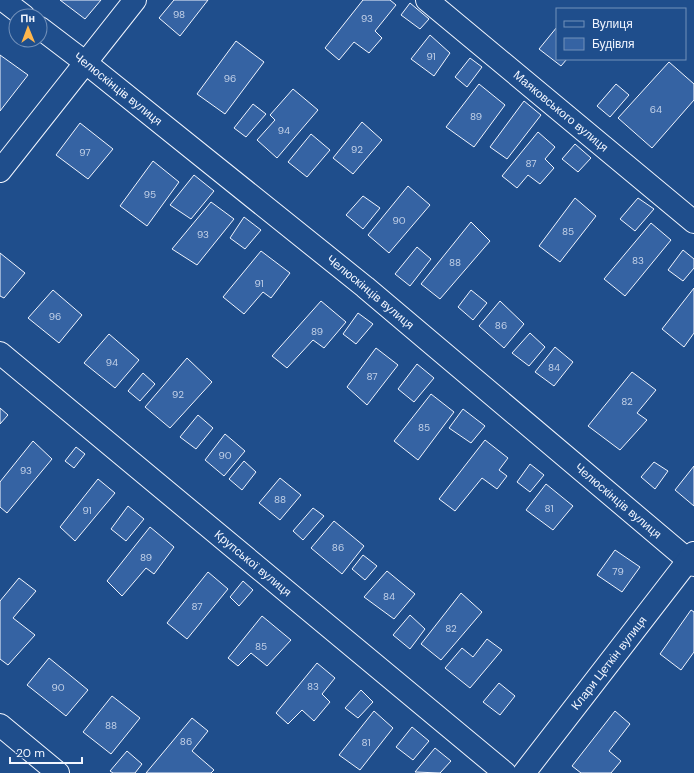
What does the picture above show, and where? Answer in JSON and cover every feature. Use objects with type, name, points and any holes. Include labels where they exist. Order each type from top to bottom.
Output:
[{"type":"street","points":[[3,0],[14,8]]},
{"type":"street","points":[[0,171],[135,0]]},
{"type":"street","name":"Маяковського вулиця","points":[[427,0],[694,222]]},
{"type":"street","name":"Челюскінців вулиця","points":[[48,34],[365,287],[692,559]]},
{"type":"street","name":"Крупської вулиця","points":[[0,353],[505,773]]},
{"type":"street","name":"Клари Цеткін вулиця","points":[[524,773],[692,559]]},
{"type":"street","points":[[0,725],[58,773]]},
{"type":"building","points":[[60,0],[101,0],[85,19]]},
{"type":"building","points":[[174,0],[208,0],[180,36],[159,18]]},
{"type":"building","points":[[363,0],[390,0],[396,5],[375,31],[382,38],[369,53],[354,42],[339,60],[325,48]]},
{"type":"building","points":[[410,3],[429,19],[420,29],[401,15]]},
{"type":"building","points":[[556,28],[556,60],[566,60],[561,66],[539,49]]},
{"type":"building","points":[[430,35],[450,53],[434,76],[411,59]]},
{"type":"building","points":[[236,41],[264,62],[225,114],[197,94]]},
{"type":"building","points":[[0,55],[28,75],[0,111]]},
{"type":"building","points":[[470,58],[482,67],[467,87],[455,77]]},
{"type":"building","points":[[669,62],[694,84],[694,100],[652,148],[618,118]]},
{"type":"building","points":[[479,84],[505,105],[474,147],[446,127]]},
{"type":"building","points":[[616,84],[629,95],[610,117],[597,106]]},
{"type":"building","points":[[293,89],[318,110],[277,158],[257,140],[275,120],[270,115]]},
{"type":"building","points":[[524,101],[541,115],[507,159],[490,147]]},
{"type":"building","points":[[253,104],[266,114],[246,137],[234,128]]},
{"type":"building","points":[[362,122],[382,140],[353,174],[333,158]]},
{"type":"building","points":[[80,123],[113,149],[88,179],[56,155]]},
{"type":"building","points":[[538,132],[555,147],[545,159],[554,168],[540,184],[528,175],[517,188],[502,176]]},
{"type":"building","points":[[311,134],[330,150],[307,177],[288,162]]},
{"type":"building","points":[[575,144],[591,158],[578,172],[562,159]]},
{"type":"building","points":[[153,161],[179,182],[147,226],[120,206]]},
{"type":"building","points":[[194,175],[214,191],[191,219],[170,205]]},
{"type":"building","points":[[408,186],[430,205],[389,253],[368,235]]},
{"type":"building","points":[[363,196],[380,208],[363,229],[346,215]]},
{"type":"building","points":[[575,198],[596,216],[560,262],[539,246]]},
{"type":"building","points":[[638,198],[654,209],[635,231],[620,219]]},
{"type":"building","points":[[211,202],[234,219],[197,265],[172,249]]},
{"type":"building","points":[[244,217],[261,230],[245,249],[230,238]]},
{"type":"building","points":[[471,222],[490,241],[440,299],[421,284]]},
{"type":"building","points":[[651,223],[671,240],[625,296],[604,279]]},
{"type":"building","points":[[417,247],[431,259],[410,286],[395,274]]},
{"type":"building","points":[[683,250],[694,259],[694,268],[683,281],[668,270]]},
{"type":"building","points":[[261,251],[290,273],[271,298],[263,292],[244,314],[223,297]]},
{"type":"building","points":[[0,253],[25,273],[4,298],[0,296]]},
{"type":"building","points":[[694,288],[694,333],[684,347],[662,329]]},
{"type":"building","points":[[53,290],[82,315],[59,343],[28,318]]},
{"type":"building","points":[[471,290],[487,303],[473,320],[458,307]]},
{"type":"building","points":[[321,301],[346,322],[324,348],[313,340],[287,368],[272,356]]},
{"type":"building","points":[[500,301],[524,324],[504,348],[479,326]]},
{"type":"building","points":[[358,313],[373,324],[356,344],[343,334]]},
{"type":"building","points":[[530,333],[545,347],[529,366],[512,353]]},
{"type":"building","points":[[109,334],[139,360],[115,388],[84,363]]},
{"type":"building","points":[[555,347],[573,362],[554,386],[535,372]]},
{"type":"building","points":[[376,348],[398,365],[367,405],[347,387]]},
{"type":"building","points":[[187,358],[212,382],[170,428],[145,407]]},
{"type":"building","points":[[417,364],[434,378],[414,402],[398,389]]},
{"type":"building","points":[[632,372],[656,390],[637,413],[647,420],[620,450],[588,426]]},
{"type":"building","points":[[143,373],[155,384],[140,401],[128,391]]},
{"type":"building","points":[[431,394],[454,412],[418,460],[394,441]]},
{"type":"building","points":[[0,408],[8,415],[0,424]]},
{"type":"building","points":[[463,409],[485,426],[471,443],[449,428]]},
{"type":"building","points":[[198,415],[213,428],[196,449],[180,437]]},
{"type":"building","points":[[225,434],[245,451],[224,476],[205,460]]},
{"type":"building","points":[[485,440],[508,458],[499,470],[507,476],[497,489],[482,478],[455,511],[439,499]]},
{"type":"building","points":[[33,441],[52,459],[7,513],[0,507],[0,482]]},
{"type":"building","points":[[76,447],[85,454],[74,468],[65,461]]},
{"type":"building","points":[[244,461],[256,472],[242,490],[229,479]]},
{"type":"building","points":[[654,462],[668,471],[655,489],[641,477]]},
{"type":"building","points":[[530,464],[544,475],[530,492],[517,482]]},
{"type":"building","points":[[694,466],[694,506],[675,490]]},
{"type":"building","points":[[280,478],[301,495],[280,520],[259,503]]},
{"type":"building","points":[[98,479],[115,493],[75,541],[60,527]]},
{"type":"building","points":[[546,484],[573,506],[553,530],[526,510]]},
{"type":"building","points":[[128,506],[144,519],[126,541],[111,529]]},
{"type":"building","points":[[313,508],[324,516],[303,540],[293,531]]},
{"type":"building","points":[[334,521],[364,546],[342,574],[311,548]]},
{"type":"building","points":[[150,527],[174,547],[154,574],[146,568],[122,596],[107,581]]},
{"type":"building","points":[[615,550],[640,567],[622,592],[597,575]]},
{"type":"building","points":[[363,555],[377,566],[365,580],[352,569]]},
{"type":"building","points":[[387,571],[415,594],[394,619],[364,597]]},
{"type":"building","points":[[208,572],[228,589],[187,639],[167,623]]},
{"type":"building","points":[[19,578],[36,591],[13,618],[35,635],[8,665],[0,659],[0,601]]},
{"type":"building","points":[[243,581],[253,590],[239,606],[230,597]]},
{"type":"building","points":[[461,593],[482,612],[441,660],[421,644]]},
{"type":"building","points":[[691,610],[694,612],[694,652],[681,670],[660,654]]},
{"type":"building","points":[[410,615],[425,629],[410,649],[393,635]]},
{"type":"building","points":[[262,616],[291,640],[267,666],[251,653],[238,666],[228,658]]},
{"type":"building","points":[[487,639],[502,650],[470,688],[445,668],[462,648],[473,657]]},
{"type":"building","points":[[49,658],[88,690],[66,716],[27,685]]},
{"type":"building","points":[[317,663],[335,678],[322,694],[330,702],[314,721],[302,710],[288,724],[276,713]]},
{"type":"building","points":[[499,683],[515,696],[500,715],[483,702]]},
{"type":"building","points":[[361,690],[373,702],[358,718],[345,708]]},
{"type":"building","points":[[112,696],[140,718],[111,754],[83,732]]},
{"type":"building","points":[[374,711],[393,728],[360,770],[339,755]]},
{"type":"building","points":[[615,711],[630,724],[609,751],[621,761],[611,773],[581,773],[572,766]]},
{"type":"building","points":[[192,718],[208,731],[192,751],[214,770],[211,773],[146,773]]},
{"type":"building","points":[[412,727],[429,741],[413,760],[396,747]]},
{"type":"building","points":[[435,748],[451,761],[440,773],[415,772]]},
{"type":"building","points":[[127,751],[142,764],[135,773],[113,773],[110,771]]}]
